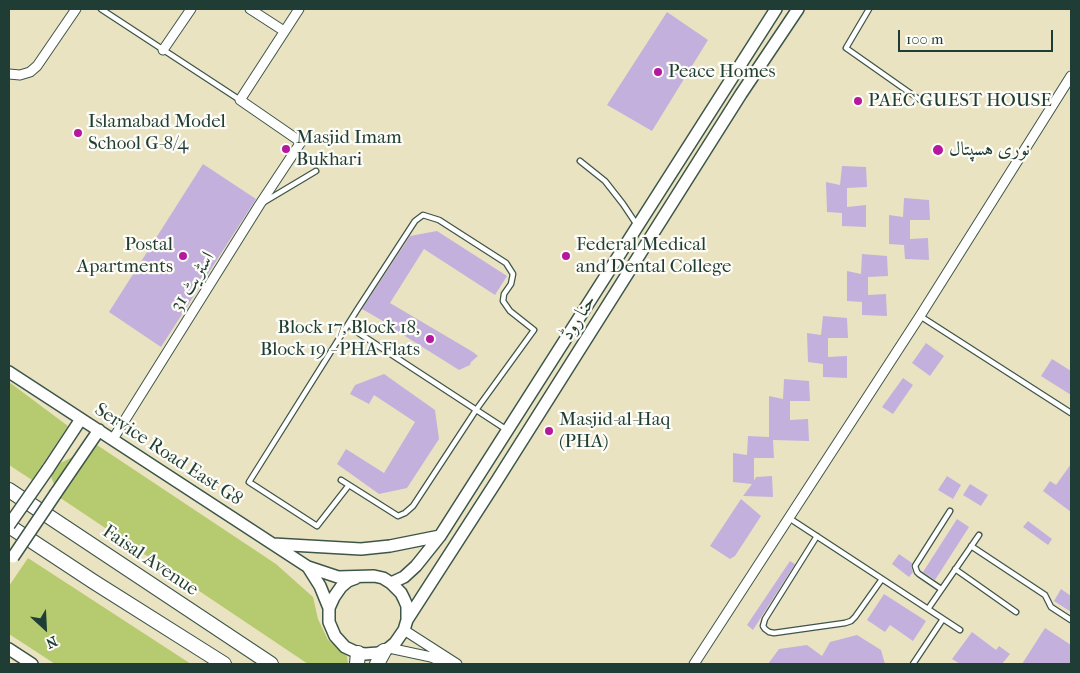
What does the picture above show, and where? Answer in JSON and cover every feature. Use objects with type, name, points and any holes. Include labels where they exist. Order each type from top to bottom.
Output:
[{"type":"main road","name":"Faisal Avenue","points":[[9,490],[271,664]]},
{"type":"main road","points":[[9,525],[94,582],[224,664]]},
{"type":"main road","points":[[377,664],[386,650]]},
{"type":"street","points":[[9,74],[20,76],[30,72],[37,66],[76,9]]},
{"type":"street","points":[[163,50],[191,9]]},
{"type":"street","points":[[250,9],[284,31]]},
{"type":"street","points":[[240,100],[298,9]]},
{"type":"street","name":"حنا روڈ","points":[[391,583],[404,577],[416,566],[440,536],[776,9]]},
{"type":"street","name":"حنا روڈ","points":[[406,625],[741,94],[798,9]]},
{"type":"street","points":[[694,664],[920,316],[1071,76]]},
{"type":"street","name":"اسٹریٹ 31","points":[[113,439],[301,142],[240,100]]},
{"type":"street","points":[[622,251],[636,261]]},
{"type":"street","name":"Service Road East G8","points":[[9,372],[308,567]]},
{"type":"street","points":[[9,525],[81,419]]},
{"type":"street","points":[[11,560],[99,430]]},
{"type":"street","points":[[272,543],[361,549],[390,546],[440,536]]},
{"type":"street","points":[[308,567],[338,577],[356,578]]},
{"type":"street","points":[[308,567],[320,586],[330,608]]},
{"type":"street","points":[[386,650],[401,637],[406,625],[407,606],[401,593],[383,578],[365,576],[348,581],[334,597],[330,608],[329,622],[335,636],[357,659],[386,650],[431,657],[448,664]]},
{"type":"street","points":[[406,625],[457,664]]},
{"type":"street","points":[[9,649],[32,664]]},
{"type":"lane","points":[[101,9],[240,100]]},
{"type":"lane","points":[[869,9],[846,48],[920,100]]},
{"type":"lane","points":[[580,161],[605,181],[637,226]]},
{"type":"lane","points":[[260,204],[316,171]]},
{"type":"lane","points":[[341,480],[349,485],[398,516],[405,513],[412,506],[476,410],[534,330],[510,311],[503,301],[513,274],[506,263],[439,220],[423,214],[415,221],[357,310],[249,482],[317,526],[349,485]]},
{"type":"lane","points":[[920,316],[1071,413]]},
{"type":"lane","points":[[349,323],[354,330],[507,431]]},
{"type":"lane","points":[[942,589],[919,574],[915,566],[950,511]]},
{"type":"lane","points":[[789,518],[960,630]]},
{"type":"lane","points":[[928,609],[979,535]]},
{"type":"lane","points":[[817,536],[764,619],[763,626],[769,632],[774,633],[851,621],[882,579]]},
{"type":"lane","points":[[971,546],[1045,595],[1051,607],[1071,620]]},
{"type":"lane","points":[[955,569],[1016,612]]},
{"type":"lane","points":[[913,664],[943,619]]},
{"type":"green space","points":[[9,382],[68,426],[32,480],[9,465]]},
{"type":"green space","points":[[97,445],[276,564],[313,597],[318,619],[328,640],[347,656],[348,664],[308,664],[59,497],[48,469]]},
{"type":"green space","points":[[28,558],[191,664],[55,664],[9,634],[9,586]]},
{"type":"building","name":"Peace Homes","points":[[667,12],[708,40],[652,131],[607,105]]},
{"type":"building","name":"Postal Apartments","points":[[203,164],[256,199],[161,347],[109,312]]},
{"type":"building","points":[[842,166],[866,167],[867,187],[847,188],[847,207],[866,205],[866,227],[842,226],[842,213],[827,212],[826,182],[840,185]]},
{"type":"building","points":[[904,198],[929,200],[930,220],[910,220],[910,239],[928,238],[929,260],[905,259],[904,245],[889,244],[889,215],[903,217]]},
{"type":"building","points":[[437,231],[507,276],[495,295],[424,249],[390,303],[478,356],[470,365],[459,370],[362,309],[410,236]]},
{"type":"building","points":[[862,254],[887,256],[888,276],[868,277],[868,295],[886,294],[887,316],[862,315],[862,302],[847,301],[847,271],[861,274]]},
{"type":"building","points":[[823,316],[847,318],[848,338],[828,338],[828,357],[847,356],[847,378],[823,377],[823,364],[808,362],[807,333],[821,335]]},
{"type":"building","points":[[926,343],[944,356],[930,376],[912,363]]},
{"type":"building","points":[[1052,359],[1071,371],[1071,395],[1041,376]]},
{"type":"building","points":[[384,374],[435,410],[439,439],[407,488],[379,494],[337,464],[346,449],[384,473],[415,422],[374,395],[369,404],[350,394],[355,385]]},
{"type":"building","points":[[903,378],[913,385],[893,414],[882,407]]},
{"type":"building","points":[[784,379],[809,381],[810,401],[790,401],[790,420],[808,419],[809,441],[773,440],[774,458],[754,458],[754,481],[756,477],[772,476],[773,497],[743,496],[752,484],[733,482],[733,453],[747,455],[748,436],[769,437],[769,396],[783,399]]},
{"type":"building","points":[[1071,464],[1071,512],[1043,491],[1050,481],[1056,485]]},
{"type":"building","points":[[947,476],[961,485],[953,499],[938,490]]},
{"type":"building","points":[[970,484],[988,495],[981,506],[963,495]]},
{"type":"building","points":[[741,499],[761,516],[735,556],[730,559],[710,546]]},
{"type":"building","points":[[957,519],[969,527],[935,580],[923,572]]},
{"type":"building","points":[[1028,521],[1052,539],[1048,545],[1023,527]]},
{"type":"building","points":[[899,554],[912,563],[913,572],[909,577],[892,564]]},
{"type":"building","points":[[790,561],[795,564],[753,630],[747,625]]},
{"type":"building","points":[[1061,589],[1071,596],[1071,612],[1054,601]]},
{"type":"building","points":[[884,594],[926,621],[913,641],[890,625],[885,632],[867,620]]},
{"type":"building","points":[[1045,628],[1071,645],[1071,664],[1022,664]]},
{"type":"building","points":[[972,632],[996,650],[999,646],[1010,654],[1002,664],[960,664],[952,659]]},
{"type":"building","points":[[857,635],[881,650],[885,664],[768,664],[779,649],[807,645],[822,656],[830,642]]},
{"type":"place","name":"Peace Homes","points":[[658,72]]},
{"type":"place","name":"PAEC GUEST HOUSE","points":[[858,101]]},
{"type":"place","name":"Islamabad Model School G-8/4","points":[[78,133]]},
{"type":"place","name":"Masjid Imam Bukhari","points":[[286,149]]},
{"type":"place","name":"نوری ہسپتال","points":[[938,150]]},
{"type":"place","name":"Postal Apartments","points":[[183,256]]},
{"type":"place","name":"Federal Medical and Dental College","points":[[566,256]]},
{"type":"place","name":"Block 17, Block 18, Block 19 - PHA Flats","points":[[430,339]]},
{"type":"place","name":"Masjid-al-Haq (PHA)","points":[[549,431]]}]
